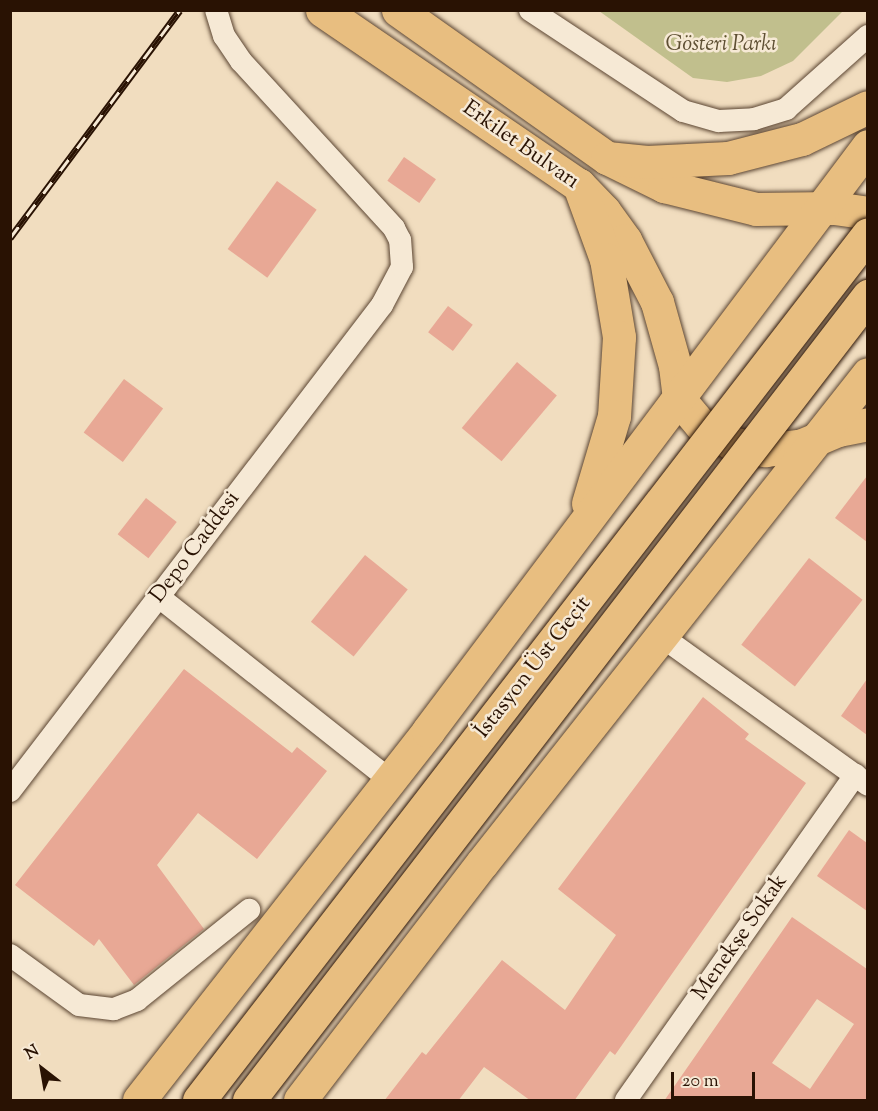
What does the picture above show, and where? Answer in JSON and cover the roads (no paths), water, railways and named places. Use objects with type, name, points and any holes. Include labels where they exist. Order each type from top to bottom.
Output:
[{"type":"main road","name":"Erkilet Bulvarı","points":[[322,10],[579,185],[611,221],[644,271],[668,333],[679,399]]},
{"type":"main road","name":"Erkilet Bulvarı","points":[[398,10],[607,158],[664,186],[715,201],[756,209],[850,209],[867,213]]},
{"type":"main road","points":[[607,158],[647,162],[728,158],[802,139],[867,107]]},
{"type":"main road","points":[[139,1101],[390,780],[867,147]]},
{"type":"main road","points":[[557,561],[593,491],[606,454],[618,376],[619,337],[610,278],[595,221],[579,185]]},
{"type":"main road","name":"İstasyon Üst Geçit","points":[[199,1101],[867,234]]},
{"type":"main road","name":"İstasyon Üst Geçit","points":[[249,1101],[867,296]]},
{"type":"main road","points":[[300,1101],[867,374]]},
{"type":"main road","points":[[679,399],[715,435],[747,448],[783,449],[867,424]]},
{"type":"street","name":"Depo Caddesi","points":[[10,791],[382,305],[402,267],[400,240],[394,228],[241,61],[224,36],[216,10]]},
{"type":"street","points":[[530,10],[683,111],[719,120],[754,119],[786,109],[867,36]]},
{"type":"street","points":[[159,597],[390,780]]},
{"type":"street","points":[[661,636],[861,780]]},
{"type":"street","name":"Menekşe Sokak","points":[[627,1101],[861,780]]},
{"type":"street","points":[[10,955],[79,1005],[114,1009],[137,1000],[249,910]]},
{"type":"railway","points":[[10,238],[180,10]]},
{"type":"park label","name":"Gösteri Parkı","points":[[721,46]]}]
